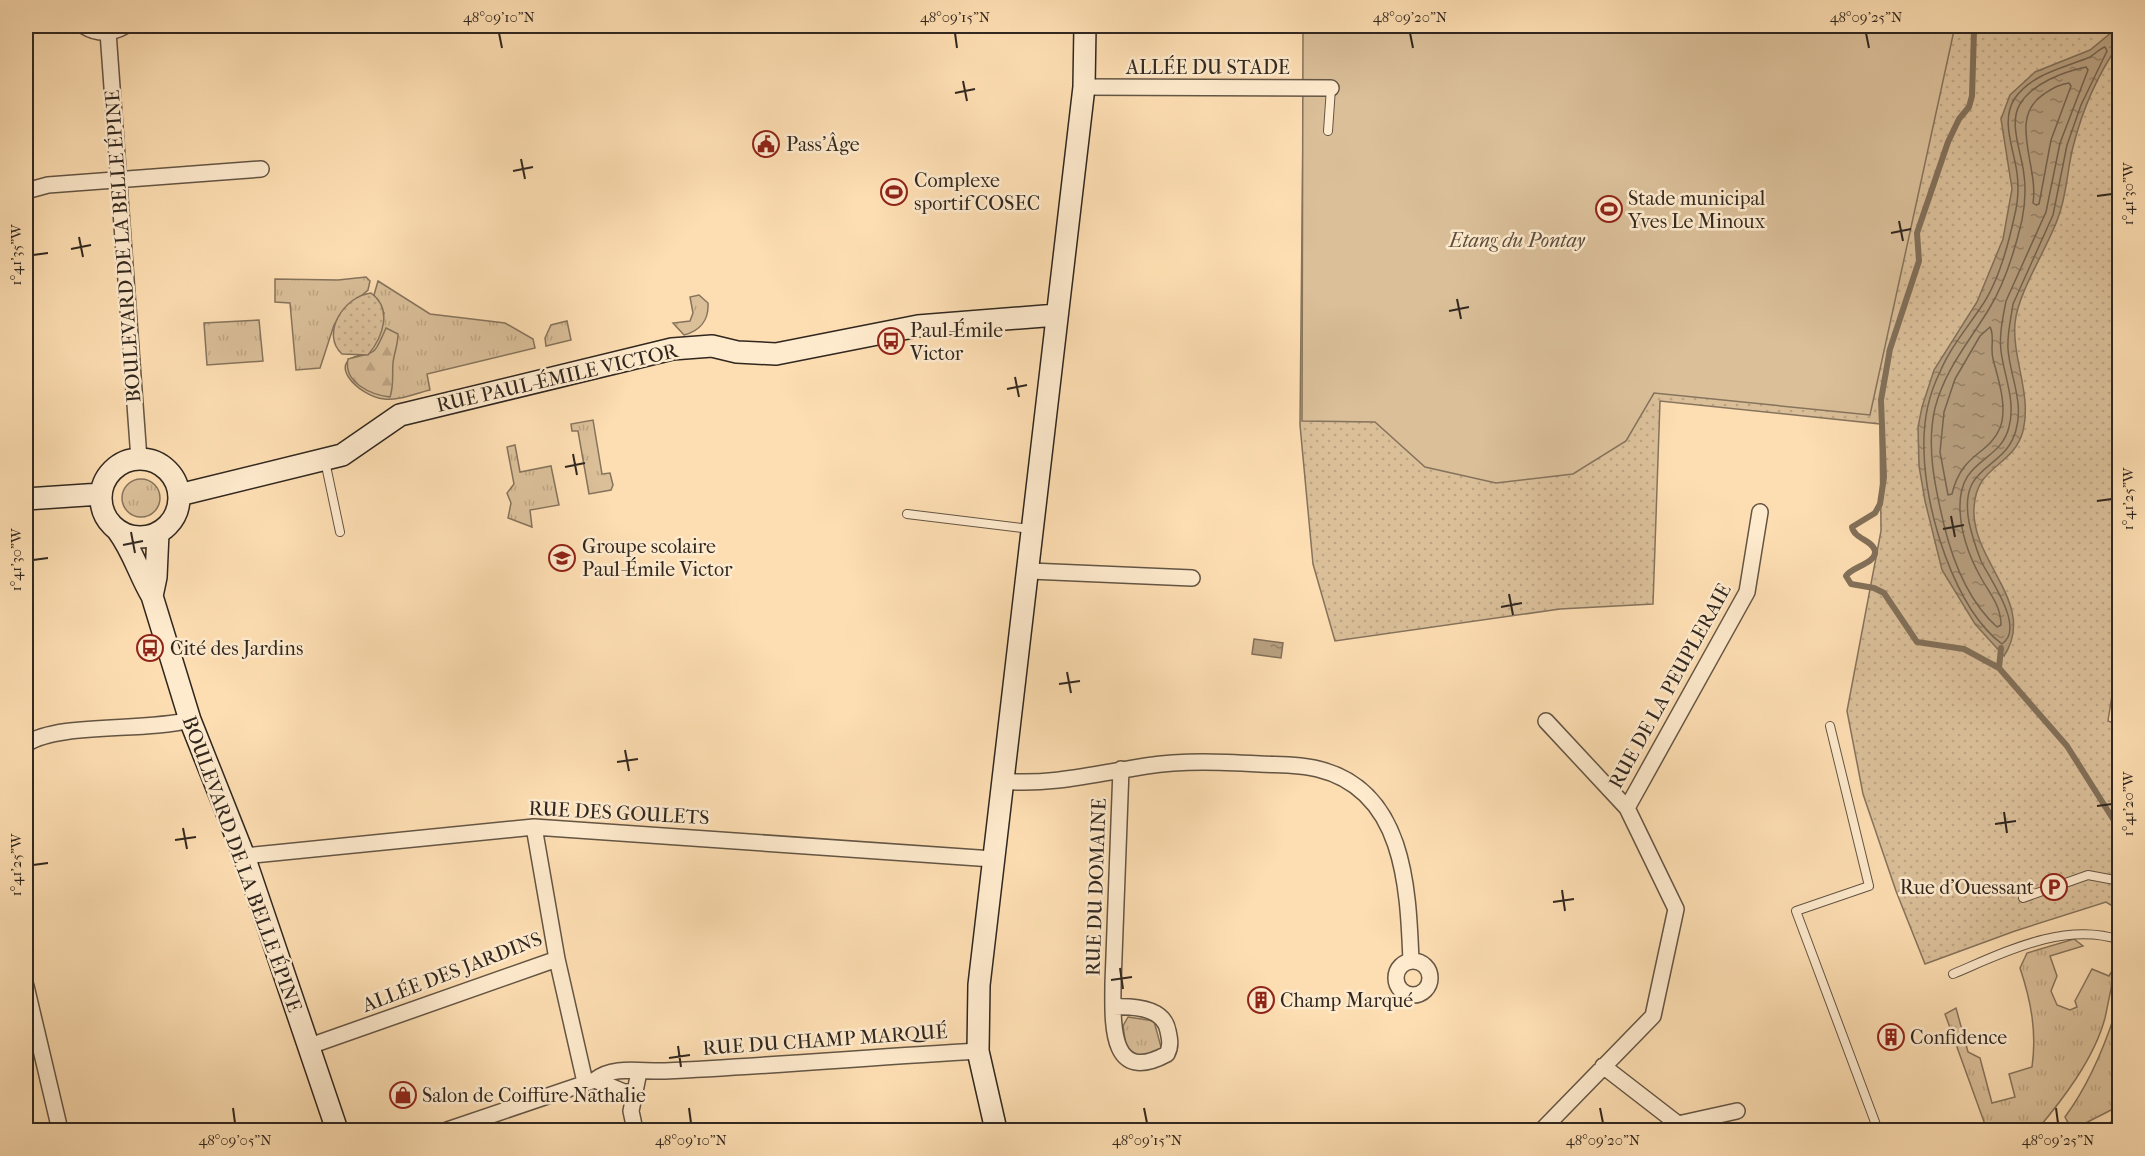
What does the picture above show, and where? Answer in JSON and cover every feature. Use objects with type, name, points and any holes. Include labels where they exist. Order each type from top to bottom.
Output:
[{"type":"street","points":[[84,26],[96,32],[108,32],[124,26]]},
{"type":"street","points":[[996,1131],[978,1051],[979,985],[1002,781],[1030,571],[1084,87],[1085,26]]},
{"type":"street","name":"BOULEVARD DE LA BELLE ÉPINE","points":[[108,32],[139,459]]},
{"type":"street","name":"ALLÉE DU STADE","points":[[1084,87],[1331,88]]},
{"type":"street","points":[[26,191],[48,185],[261,170]]},
{"type":"street","name":"RUE PAUL-ÉMILE VICTOR","points":[[179,495],[342,455],[400,415],[672,349],[712,346],[737,352],[776,354],[918,326],[1057,315]]},
{"type":"street","points":[[139,459],[161,465],[176,484],[179,495],[174,518],[158,533],[139,537],[118,531],[105,515],[101,494],[110,474],[118,466],[139,459]]},
{"type":"street","points":[[26,499],[101,494]]},
{"type":"street","name":"RUE DE LA PEUPLERAIE","points":[[1627,808],[1747,592],[1760,512]]},
{"type":"street","name":"BOULEVARD DE LA BELLE ÉPINE","points":[[118,531],[131,549],[152,596],[190,720],[244,856],[337,1131]]},
{"type":"street","name":"BOULEVARD DE LA BELLE ÉPINE","points":[[152,596],[156,577],[158,533]]},
{"type":"street","points":[[1030,571],[1192,578]]},
{"type":"street","points":[[26,744],[51,733],[146,728],[190,720]]},
{"type":"street","name":"RUE DE LA PEUPLERAIE","points":[[1542,1131],[1653,1016],[1676,909],[1627,808],[1546,721]]},
{"type":"street","points":[[1002,781],[1028,783],[1121,769],[1202,761],[1320,769],[1351,783],[1378,807],[1395,838],[1401,861],[1412,961]]},
{"type":"street","name":"RUE DU DOMAINE","points":[[1113,1007],[1134,1007],[1161,1016],[1167,1025],[1171,1043],[1167,1054],[1137,1062],[1125,1058],[1119,1051],[1113,1007],[1121,769]]},
{"type":"street","name":"RUE DES GOULETS","points":[[244,856],[534,827],[993,858]]},
{"type":"street","name":"ALLÉE DES JARDINS","points":[[307,1047],[557,959],[534,827]]},
{"type":"street","points":[[557,959],[590,1081],[624,1092],[634,1092]]},
{"type":"street","points":[[26,986],[60,1131]]},
{"type":"street","name":"RUE DU CHAMP MARQUÉ","points":[[447,1131],[590,1081],[609,1071],[639,1072],[978,1051]]},
{"type":"street","points":[[1603,1066],[1678,1125],[1737,1111]]},
{"type":"street","points":[[631,1129],[634,1092],[639,1072]]},
{"type":"lane","points":[[1328,131],[1331,88]]},
{"type":"lane","points":[[325,460],[340,532]]},
{"type":"lane","points":[[907,514],[1034,529]]},
{"type":"lane","points":[[1830,726],[1869,886],[1796,911],[1878,1131]]},
{"type":"lane","points":[[2024,898],[2088,875],[2120,881]]},
{"type":"lane","points":[[1953,974],[2009,951],[2055,937],[2091,934],[2120,940]]},
{"type":"green space","name":"Stade municipal Yves Le Minoux","points":[[1303,26],[1955,26],[1870,415],[1654,393],[1626,441],[1573,474],[1496,483],[1425,467],[1375,422],[1302,421]]},
{"type":"green space","name":"Etang du Pontay","points":[[1304,26],[2119,26],[2120,644],[2108,721],[2119,725],[2119,910],[2106,902],[2015,931],[1925,964],[1896,891],[1863,794],[1847,711],[1881,531],[1880,424],[1660,401],[1653,604],[1560,609],[1335,641],[1313,564],[1300,425]]},
{"type":"green space","points":[[366,277],[370,281],[368,290],[341,314],[334,325],[320,368],[296,370],[290,303],[275,302],[275,279],[338,280]]},
{"type":"green space","points":[[378,281],[430,314],[505,323],[533,339],[535,348],[427,374],[430,390],[396,399],[374,397],[355,385],[345,369],[347,362],[354,357],[368,354],[384,313],[374,295]]},
{"type":"green space","points":[[371,293],[378,300],[384,315],[378,340],[368,355],[342,354],[333,336],[338,317],[352,301]]},
{"type":"green space","points":[[699,295],[708,303],[707,315],[699,328],[684,335],[673,323],[690,321],[693,313],[690,297]]},
{"type":"green space","points":[[259,320],[263,361],[207,365],[204,323]]},
{"type":"green space","points":[[567,321],[571,340],[546,346],[545,338],[551,325]]},
{"type":"green space","points":[[386,328],[398,334],[390,397],[375,394],[360,386],[350,375],[348,367],[348,359],[369,354],[376,349]]},
{"type":"green space","points":[[593,420],[602,474],[610,473],[613,485],[611,490],[589,494],[578,431],[572,431],[571,424]]},
{"type":"green space","points":[[515,445],[520,472],[551,466],[559,505],[530,510],[532,527],[508,518],[511,503],[507,493],[514,484],[507,447]]},
{"type":"green space","points":[[141,479],[154,485],[160,498],[154,511],[141,517],[128,511],[122,498],[128,485]]},
{"type":"green space","points":[[2074,939],[2083,946],[2050,956],[2057,976],[2051,991],[2057,1005],[2070,1010],[2077,1007],[2075,1001],[2092,969],[2109,976],[2117,963],[2100,1033],[2086,1063],[2037,1130],[1987,1130],[1945,1014],[1956,1008],[1968,1052],[1980,1058],[1992,1103],[2015,1097],[2009,1074],[2032,1067],[2034,1041],[2032,1017],[2020,968],[2027,953]]},
{"type":"green space","points":[[2119,1001],[2119,1106],[2072,1130],[2065,1117],[2097,1061]]},
{"type":"green space","points":[[1128,1017],[1154,1021],[1161,1047],[1157,1053],[1137,1056],[1127,1052],[1123,1026]]},
{"type":"water","points":[[2117,28],[2119,44],[2098,80],[2077,133],[2058,218],[2017,311],[2016,350],[2025,404],[2023,431],[2018,443],[1988,474],[1976,494],[1974,508],[1976,528],[1982,547],[2009,601],[2013,619],[2012,637],[2004,656],[1975,624],[1942,570],[1919,466],[1918,427],[1934,370],[1977,302],[2003,239],[2012,189],[2001,119],[2010,95],[2035,72],[2090,50]]},
{"type":"water","points":[[1254,639],[1283,643],[1281,658],[1252,654]]},
{"type":"waterway","points":[[1999,668],[1964,649],[1917,642],[1884,593],[1874,588],[1851,584],[1846,576],[1875,555],[1874,547],[1856,534],[1852,527],[1875,513],[1880,504],[1884,477],[1881,400],[1890,349],[1919,261],[1917,233],[1948,142],[1959,119],[1969,107],[1972,96],[1974,31],[1981,29],[2025,31],[2058,26]]},
{"type":"waterway","points":[[2001,648],[1999,668],[2067,746],[2120,830]]},
{"type":"place","name":"Pass'Âge","points":[[766,144]]},
{"type":"place","name":"Complexe sportif COSEC","points":[[894,192]]},
{"type":"place","name":"Stade municipal Yves Le Minoux","points":[[1609,209]]},
{"type":"place","name":"Paul-Émile Victor","points":[[891,341]]},
{"type":"place","name":"Groupe scolaire Paul-Émile Victor","points":[[562,558]]},
{"type":"place","name":"Cité des Jardins","points":[[150,648]]},
{"type":"place","name":"Rue d'Ouessant","points":[[2054,887]]},
{"type":"place","name":"Champ Marqué","points":[[1261,1000]]},
{"type":"place","name":"Confidence","points":[[1891,1037]]},
{"type":"place","name":"Salon de Coiffure Nathalie","points":[[403,1095]]}]
